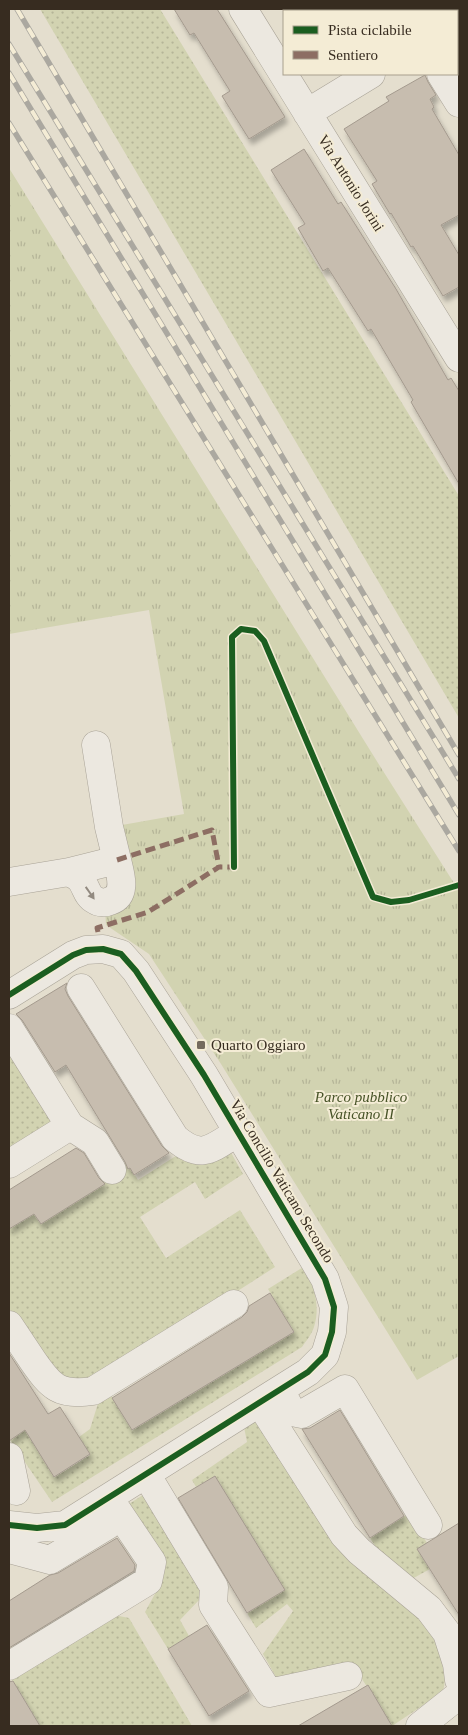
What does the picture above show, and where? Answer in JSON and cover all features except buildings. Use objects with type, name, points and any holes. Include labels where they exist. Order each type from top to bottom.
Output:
[{"type":"street","name":"Via Antonio Jorini","points":[[243,9],[283,74]]},
{"type":"street","name":"Via Antonio Jorini","points":[[284,75],[459,358]]},
{"type":"street","points":[[307,113],[369,75]]},
{"type":"street","points":[[442,75],[459,103]]},
{"type":"street","points":[[65,873],[79,878],[90,896],[96,901],[109,902],[120,893],[122,885],[109,827],[96,745]]},
{"type":"street","points":[[9,882],[65,873],[117,860]]},
{"type":"street","name":"Via Concilio Vaticano Secondo","points":[[9,994],[73,955],[86,950],[103,949],[121,954],[136,971],[204,1075],[325,1278],[334,1307],[332,1332],[325,1355],[308,1372],[65,1524],[37,1528],[9,1525]]},
{"type":"street","points":[[81,988],[175,1138],[187,1147],[199,1151],[212,1148],[238,1132]]},
{"type":"street","points":[[9,1028],[70,1126],[95,1142],[112,1170]]},
{"type":"street","points":[[9,1164],[70,1126]]},
{"type":"street","points":[[9,1325],[48,1382],[62,1390],[80,1394],[93,1392],[234,1304]]},
{"type":"street","points":[[270,1397],[292,1412],[302,1414],[345,1389],[428,1524]]},
{"type":"street","points":[[270,1397],[344,1535],[359,1551],[429,1609],[447,1633],[457,1664],[459,1680]]},
{"type":"street","points":[[9,1460],[16,1492]]},
{"type":"street","points":[[152,1484],[214,1587],[213,1605],[269,1693],[348,1676]]},
{"type":"street","points":[[9,1549],[50,1560],[112,1516],[152,1562],[148,1581],[9,1666]]},
{"type":"street","points":[[420,1726],[459,1696]]},
{"type":"green space","points":[[40,9],[160,9],[459,496],[459,718]]},
{"type":"green space","name":"Parco pubblico Vaticano II","points":[[9,168],[459,891],[459,1356],[417,1380],[221,1064],[149,954],[106,925],[105,908],[122,825],[184,814],[149,610],[9,634]]},
{"type":"green space","points":[[9,1043],[61,1125],[9,1158]]},
{"type":"green space","points":[[229,1149],[243,1174],[205,1199],[195,1182],[140,1217],[166,1258],[240,1210],[275,1267],[95,1382],[74,1383],[54,1375],[9,1308],[9,1229],[34,1214],[41,1224],[99,1179],[126,1162],[138,1180],[179,1154]]},
{"type":"green space","points":[[305,1266],[313,1288],[317,1311],[313,1330],[302,1347],[52,1502],[10,1440],[25,1430],[55,1477],[90,1455],[79,1437],[90,1429],[100,1397],[109,1392],[133,1430],[294,1332],[268,1289]]},
{"type":"green space","points":[[256,1419],[438,1632],[446,1675],[443,1692],[392,1726],[355,1668],[280,1684],[263,1654],[293,1611],[287,1604],[256,1628],[247,1613],[284,1590],[215,1476],[196,1487],[192,1480],[247,1442],[244,1427]]},
{"type":"green space","points":[[146,1493],[200,1580],[200,1599],[180,1620],[189,1636],[168,1649],[145,1612],[162,1581],[160,1553],[129,1504]]},
{"type":"green space","points":[[409,1513],[427,1543],[430,1569],[410,1580],[379,1552],[370,1538]]},
{"type":"green space","points":[[109,1614],[129,1618],[192,1726],[40,1726],[9,1675]]},
{"type":"railway","points":[[17,9],[459,755]]},
{"type":"railway","points":[[9,44],[459,779]]},
{"type":"railway","points":[[9,73],[459,815]]},
{"type":"railway","points":[[9,123],[459,851]]},
{"type":"marked path","points":[[117,860],[212,830],[219,867]]},
{"type":"marked path","points":[[98,932],[97,928],[148,912],[219,867],[234,867]]},
{"type":"cycle path","points":[[234,867],[232,637],[241,629],[255,631],[264,641],[373,897],[391,902],[409,900],[459,885]]},
{"type":"cycle path","points":[[9,995],[73,955],[86,950],[103,949],[121,954],[136,971],[204,1075],[325,1279],[334,1307],[332,1332],[325,1355],[308,1372],[65,1525],[37,1528],[9,1525]]},
{"type":"place","name":"Quarto Oggiaro","points":[[201,1045]]}]
